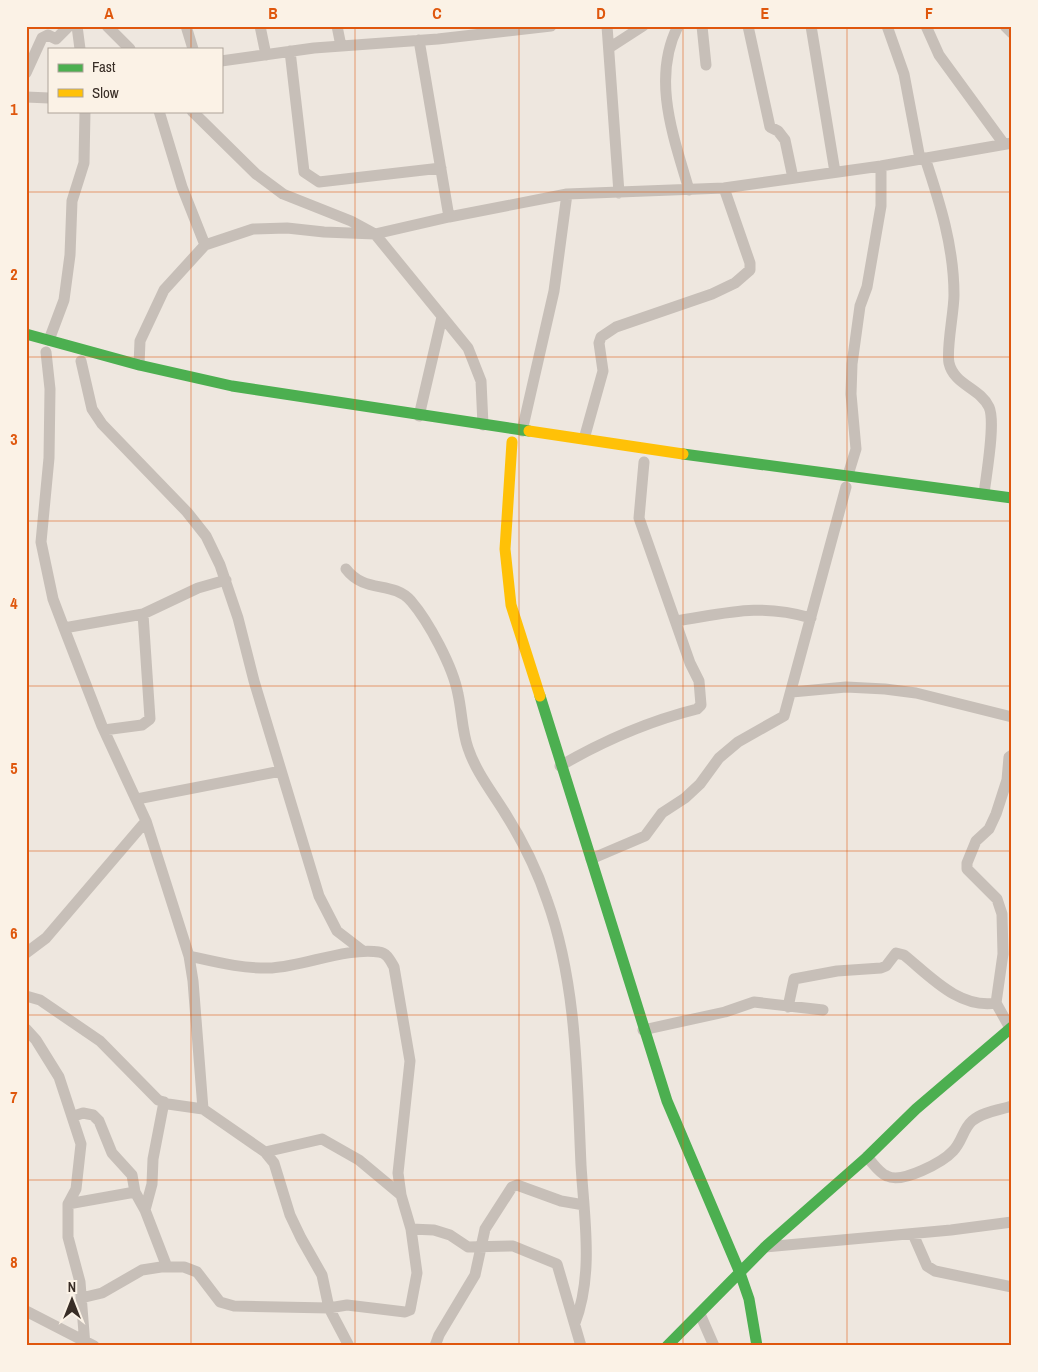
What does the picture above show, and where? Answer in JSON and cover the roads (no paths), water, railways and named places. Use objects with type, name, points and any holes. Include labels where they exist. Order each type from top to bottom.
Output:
[{"type":"main road","points":[[26,334],[140,365],[232,386],[650,450],[1012,498]]},
{"type":"main road","points":[[33,349],[100,367]]},
{"type":"main road","points":[[232,386],[230,398],[301,409]]},
{"type":"main road","points":[[496,440],[516,443],[505,549],[507,580],[518,632],[667,1101],[740,1273],[749,1299],[756,1346]]},
{"type":"main road","points":[[639,462],[659,463]]},
{"type":"main road","points":[[728,472],[878,492],[885,481]]},
{"type":"main road","points":[[667,1346],[766,1247],[868,1157],[916,1109],[1011,1028]]},
{"type":"street","points":[[26,73],[42,38],[48,35],[56,39],[69,26]]},
{"type":"street","points":[[77,26],[80,48]]},
{"type":"street","points":[[107,26],[129,48]]},
{"type":"street","points":[[186,26],[193,48]]},
{"type":"street","points":[[260,26],[266,55]]},
{"type":"street","points":[[337,26],[341,46]]},
{"type":"street","points":[[222,61],[290,51],[551,26]]},
{"type":"street","points":[[606,26],[619,193]]},
{"type":"street","points":[[609,48],[643,26]]},
{"type":"street","points":[[678,26],[672,37],[667,60],[665,94],[689,190]]},
{"type":"street","points":[[702,26],[706,65]]},
{"type":"street","points":[[748,26],[770,127],[778,131],[785,140],[793,178]]},
{"type":"street","points":[[811,26],[835,172]]},
{"type":"street","points":[[887,26],[904,74],[922,158],[948,233],[954,295],[949,362],[956,378],[984,400],[990,408],[992,421],[984,494]]},
{"type":"street","points":[[140,365],[140,341],[164,290],[204,245],[253,229],[287,228],[375,234],[449,217],[567,194],[724,188],[882,166],[1009,144],[940,55],[926,26]]},
{"type":"street","points":[[1005,26],[1012,33]]},
{"type":"street","points":[[419,40],[449,217]]},
{"type":"street","points":[[290,51],[304,172],[309,178],[319,182],[440,168]]},
{"type":"street","points":[[26,96],[48,98]]},
{"type":"street","points":[[49,340],[64,300],[70,255],[72,201],[84,163],[85,112]]},
{"type":"street","points":[[159,112],[182,187],[204,245]]},
{"type":"street","points":[[193,112],[256,174],[283,194],[351,221],[375,234],[468,348],[480,381],[483,425]]},
{"type":"street","points":[[848,475],[856,449],[851,394],[852,364],[860,306],[867,287],[881,206],[882,166]]},
{"type":"street","points":[[584,440],[603,371],[599,343],[601,337],[616,327],[712,294],[735,283],[750,270],[750,263],[724,188]]},
{"type":"street","points":[[522,431],[554,290],[567,194]]},
{"type":"street","points":[[420,416],[442,317]]},
{"type":"street","points":[[55,354],[50,389],[49,458],[41,542],[53,599],[104,730],[146,821],[189,956],[193,981],[203,1109]]},
{"type":"street","points":[[82,361],[92,409],[102,424],[186,512],[206,536],[226,580],[319,896],[337,931],[363,951]]},
{"type":"street","points":[[560,766],[614,738],[663,718],[697,709],[701,706],[699,682],[690,663],[639,518],[639,462]]},
{"type":"street","points":[[591,859],[645,836],[662,813],[685,798],[700,784],[725,752],[738,742],[784,716],[846,487]]},
{"type":"street","points":[[346,569],[352,577],[363,584],[396,590],[410,600],[430,630],[458,691],[467,747],[481,777],[525,849],[547,900],[564,957],[573,1042],[584,1205],[586,1264],[584,1301],[575,1323]]},
{"type":"street","points":[[64,628],[143,614],[198,588],[226,580]]},
{"type":"street","points":[[676,621],[760,608],[780,610],[811,618]]},
{"type":"street","points":[[104,730],[142,725],[150,719],[143,614]]},
{"type":"street","points":[[792,692],[846,687],[886,689],[916,693],[959,706],[1012,716]]},
{"type":"street","points":[[1011,1028],[996,1003],[1003,954],[1004,930],[1002,914],[997,900],[967,869],[967,863],[976,841],[989,829],[992,822],[1007,780],[1009,757],[1012,755]]},
{"type":"street","points":[[137,799],[282,771]]},
{"type":"street","points":[[26,953],[46,938],[146,821]]},
{"type":"street","points":[[82,1298],[102,1293],[142,1270],[184,1267],[197,1272],[220,1302],[234,1306],[329,1308],[347,1305],[405,1312],[410,1310],[417,1273],[411,1229],[401,1195],[398,1173],[410,1061],[394,967],[388,956],[380,952],[363,951],[273,968],[237,967],[189,956]]},
{"type":"street","points":[[788,1007],[794,979],[837,971],[882,968],[886,966],[896,953],[904,955],[958,997],[982,1004],[996,1003]]},
{"type":"street","points":[[26,996],[40,1000],[100,1041],[121,1060],[134,1078],[164,1102],[203,1109],[265,1152],[274,1163],[290,1215],[322,1275],[329,1308],[350,1346]]},
{"type":"street","points":[[643,1030],[724,1012],[754,1002],[768,1002],[788,1007],[822,1010]]},
{"type":"street","points":[[26,1029],[36,1040],[59,1077],[74,1116],[81,1144],[76,1189],[68,1204],[68,1237],[80,1282],[88,1344]]},
{"type":"street","points":[[145,1210],[152,1184],[154,1159],[164,1102]]},
{"type":"street","points":[[868,1157],[885,1176],[898,1178],[910,1175],[940,1162],[954,1151],[971,1122],[991,1112],[1012,1106]]},
{"type":"street","points":[[74,1116],[83,1113],[93,1115],[100,1121],[112,1153],[132,1175],[136,1192],[167,1267]]},
{"type":"street","points":[[265,1152],[322,1139],[359,1160],[401,1195]]},
{"type":"street","points":[[435,1346],[439,1335],[475,1275],[486,1229],[514,1185],[561,1201],[584,1205]]},
{"type":"street","points":[[68,1204],[136,1192]]},
{"type":"street","points":[[766,1247],[913,1234],[1012,1222]]},
{"type":"street","points":[[411,1229],[434,1230],[450,1235],[468,1247],[513,1246],[557,1264],[581,1346]]},
{"type":"street","points":[[913,1234],[927,1266],[935,1271],[1012,1287]]},
{"type":"street","points":[[26,1311],[88,1344]]},
{"type":"street","points":[[700,1314],[714,1346]]}]
